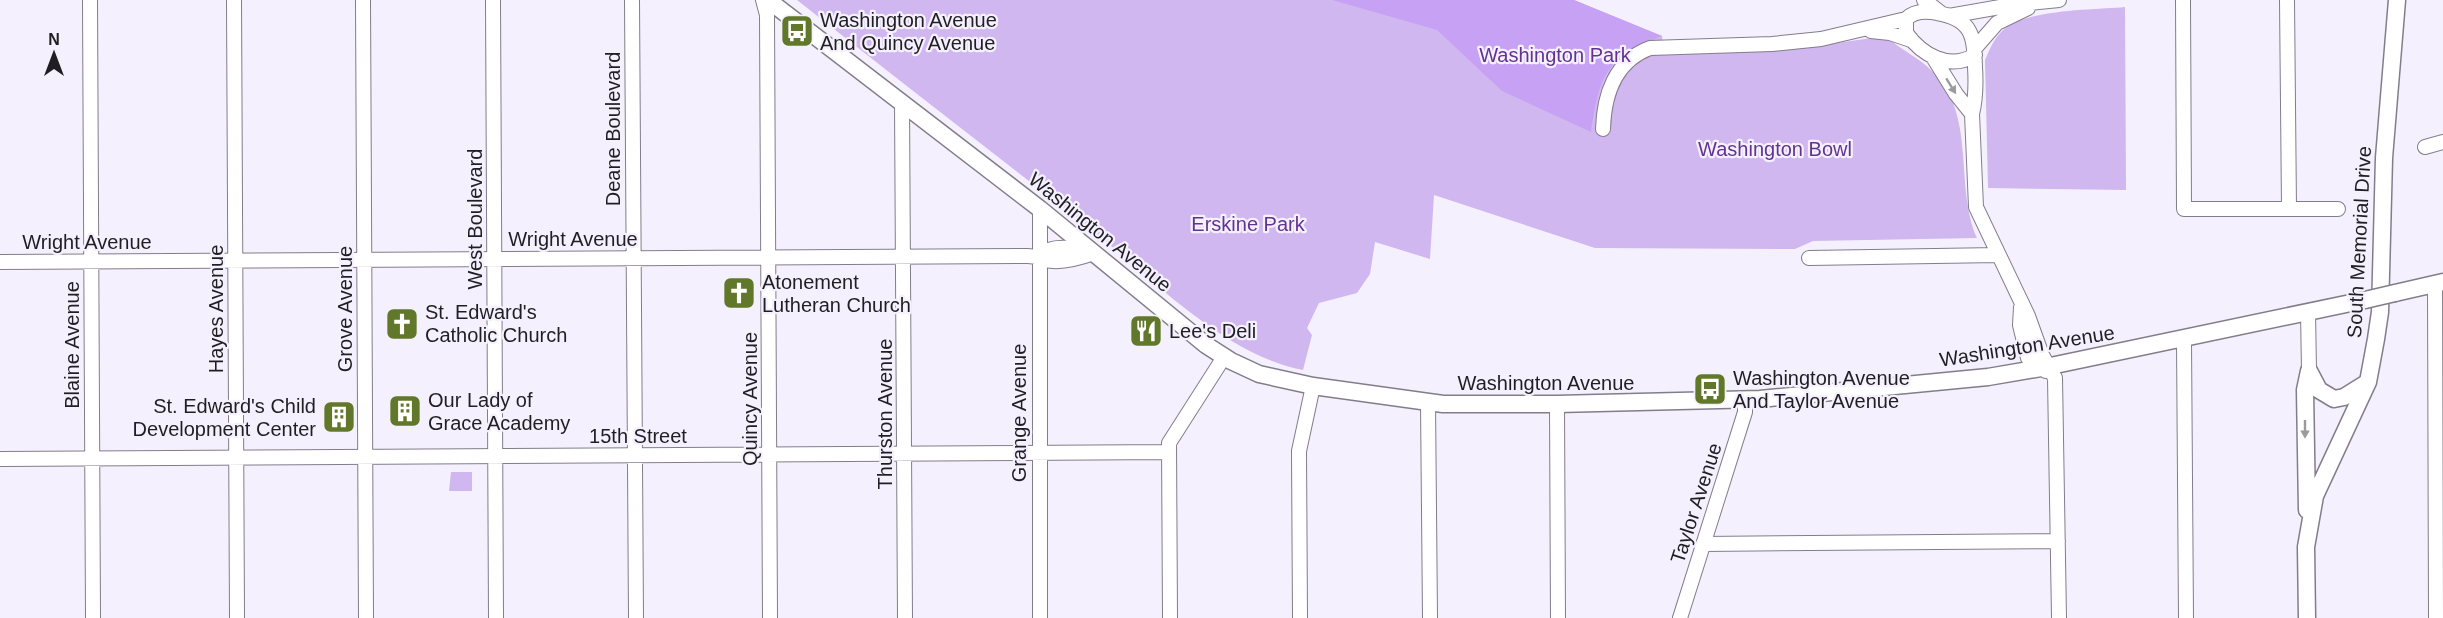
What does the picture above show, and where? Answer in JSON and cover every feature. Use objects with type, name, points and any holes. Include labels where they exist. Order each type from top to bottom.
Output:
[{"type":"main road","name":"Washington Avenue","points":[[768,0],[1040,208],[1224,357],[1260,374],[1313,386],[1428,402],[1557,405],[1686,403],[1988,377],[2048,371],[2439,283]]},
{"type":"main road","name":"South Memorial Drive","points":[[2307,618],[2308,529],[2322,478],[2368,382],[2380,312],[2384,159],[2397,0]]},
{"type":"main road","points":[[2309,371],[2319,390],[2334,399],[2344,397],[2368,382]]},
{"type":"main road","points":[[2308,529],[2305,390],[2309,371]]},
{"type":"street","name":"Blaine Avenue","points":[[90,0],[93,618]]},
{"type":"street","name":"Hayes Avenue","points":[[234,0],[237,618]]},
{"type":"street","name":"Grove Avenue","points":[[363,0],[366,618]]},
{"type":"street","name":"West Boulevard","points":[[493,0],[496,618]]},
{"type":"street","name":"Deane Boulevard","points":[[632,0],[636,618]]},
{"type":"street","name":"Quincy Avenue","points":[[763,0],[767,15],[771,618]]},
{"type":"street","points":[[1924,0],[1970,32],[1975,51],[1976,100],[1972,114],[1976,207],[2021,307],[2028,316],[2048,371],[2058,541],[2059,618]]},
{"type":"street","points":[[1603,129],[1607,93],[1616,76],[1638,53],[1665,46],[1772,44],[1866,30],[1908,12],[1946,15],[2054,0]]},
{"type":"street","points":[[1933,57],[1957,62],[1975,51],[1997,23],[2016,12],[2054,0]]},
{"type":"street","points":[[2183,0],[2184,209],[2338,208]]},
{"type":"street","points":[[2287,0],[2289,208]]},
{"type":"street","points":[[1908,12],[1904,28],[1911,40]]},
{"type":"street","points":[[1866,30],[1890,33],[1911,40],[1933,57],[1972,114]]},
{"type":"street","name":"Thurston Avenue","points":[[902,102],[905,618]]},
{"type":"street","points":[[2425,147],[2443,142]]},
{"type":"street","name":"Grange Avenue","points":[[1040,208],[1038,256],[1040,618]]},
{"type":"street","name":"Wright Avenue","points":[[0,262],[1038,256],[1046,249],[1074,248],[1094,253]]},
{"type":"street","points":[[1809,258],[1998,255]]},
{"type":"street","points":[[2436,618],[2439,283]]},
{"type":"street","points":[[2308,312],[2309,371]]},
{"type":"street","points":[[2184,340],[2186,618]]},
{"type":"street","points":[[1170,618],[1169,443],[1224,357]]},
{"type":"street","points":[[1300,618],[1299,451],[1313,386]]},
{"type":"street","name":"Taylor Avenue","points":[[1680,618],[1745,412],[1745,399]]},
{"type":"street","points":[[1428,402],[1430,618]]},
{"type":"street","points":[[1557,405],[1558,618]]},
{"type":"street","name":"15th Street","points":[[0,459],[1169,452]]},
{"type":"street","points":[[1703,544],[2058,541]]},
{"type":"green space","points":[[797,0],[1574,0],[1662,36],[1664,52],[1794,49],[1886,36],[1928,67],[1947,90],[1960,130],[1970,217],[1977,238],[1813,241],[1795,249],[1595,248],[1434,195],[1430,259],[1375,242],[1370,274],[1357,293],[1319,303],[1307,328],[1312,335],[1303,370],[1273,361],[1214,330],[1083,223]]},
{"type":"green space","name":"Washington Park","points":[[1332,0],[1574,0],[1662,36],[1629,52],[1617,60],[1609,70],[1598,95],[1591,132],[1502,91],[1437,30]]},
{"type":"green space","points":[[2125,7],[2126,190],[1988,188],[1985,60],[1996,38],[2002,31],[2026,18],[2060,12]]},
{"type":"green space","points":[[451,472],[472,472],[472,491],[449,491]]},
{"type":"place","name":"Washington Avenue And Quincy Avenue","points":[[797,31]]},
{"type":"place","name":"Atonement Lutheran Church","points":[[739,293]]},
{"type":"place","name":"St. Edward's Catholic Church","points":[[402,324]]},
{"type":"place","name":"Lee's Deli","points":[[1146,331]]},
{"type":"place","name":"Washington Avenue And Taylor Avenue","points":[[1710,389]]},
{"type":"place","name":"Our Lady of Grace Academy","points":[[405,411]]},
{"type":"place","name":"St. Edward's Child Development Center","points":[[339,417]]},
{"type":"park label","name":"Washington Bowl","points":[[1775,149]]},
{"type":"park label","name":"Erskine Park","points":[[1248,224]]}]
